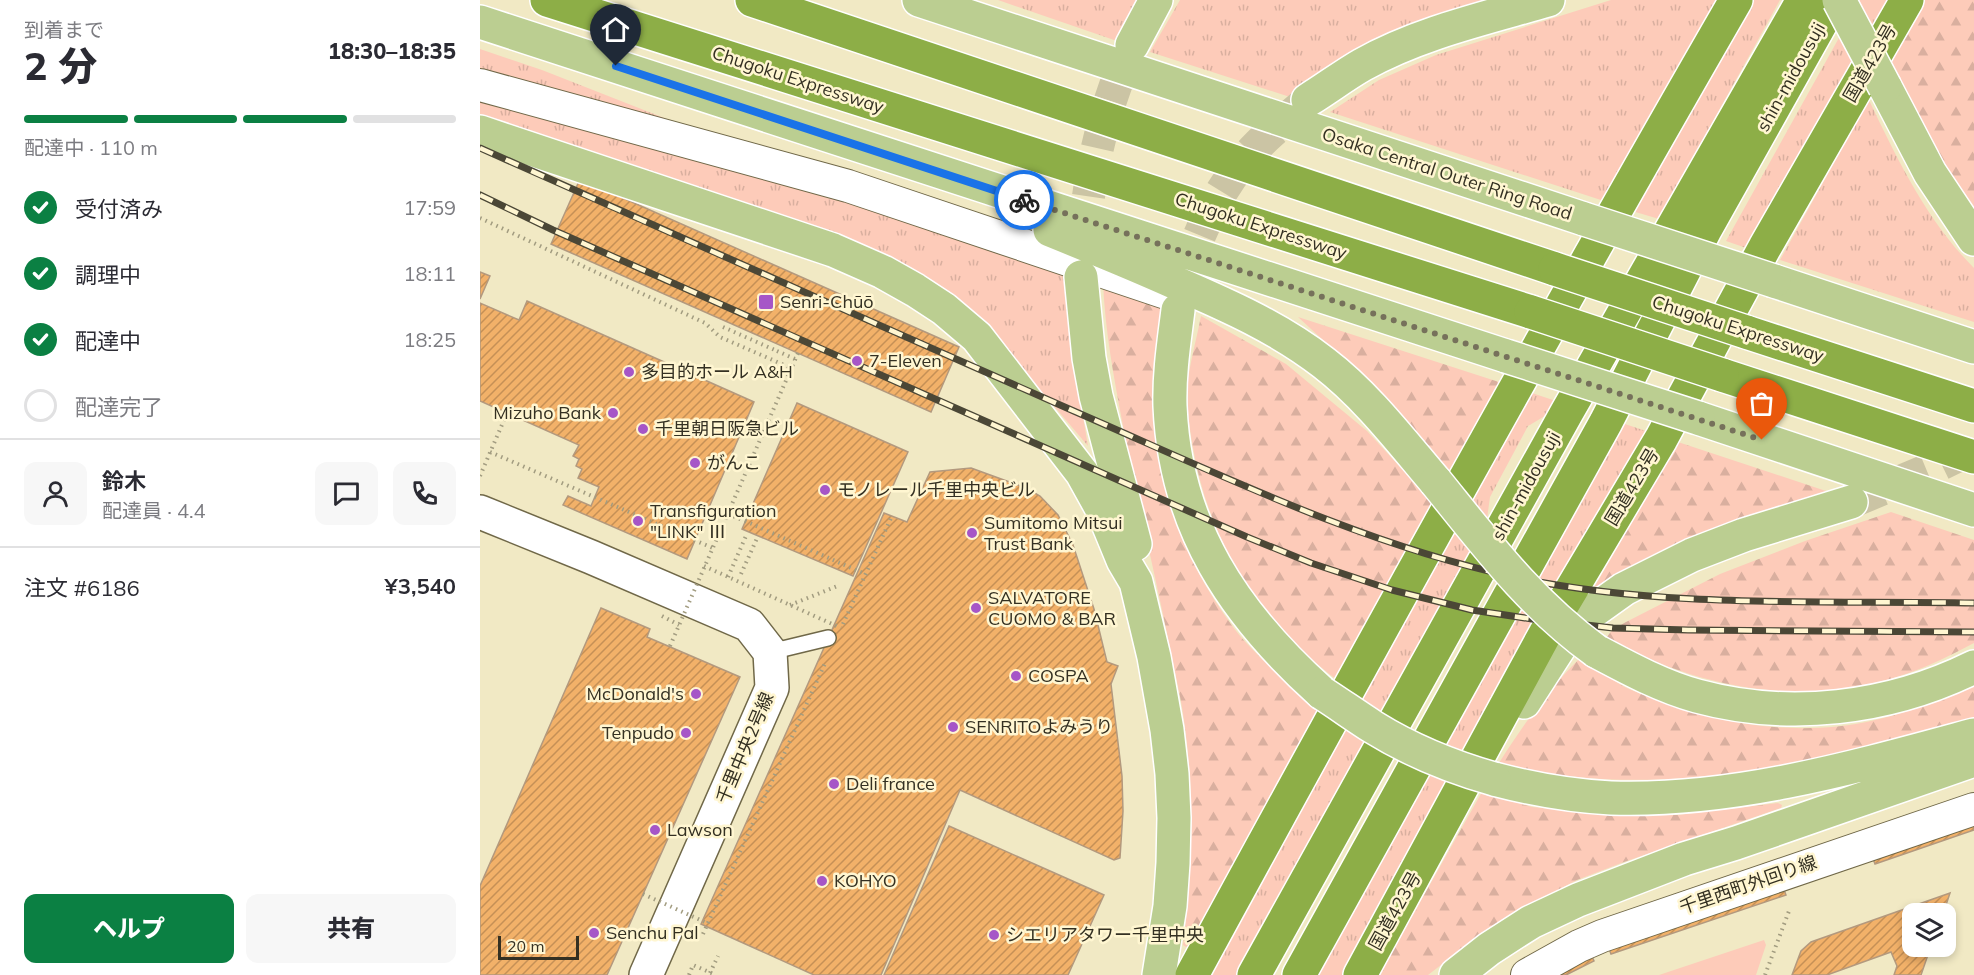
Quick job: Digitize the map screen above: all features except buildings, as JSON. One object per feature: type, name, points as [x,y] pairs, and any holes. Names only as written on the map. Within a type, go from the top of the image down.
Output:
[{"type":"highway","name":"Chugoku Expressway","points":[[547,0],[1531,312],[1974,458]]},
{"type":"highway","name":"Chugoku Expressway","points":[[752,0],[1974,406]]},
{"type":"highway","points":[[1192,975],[1428,544],[1736,0]]},
{"type":"highway","name":"shin-midousuji","points":[[1254,975],[1573,402],[1803,0]]},
{"type":"highway","name":"shin-midousuji","points":[[1299,975],[1606,422],[1705,230],[1834,0]]},
{"type":"highway","name":"国道423号","points":[[1360,975],[1545,634],[1661,439],[1765,247],[1907,0]]},
{"type":"main road","name":"Osaka Central Outer Ring Road","points":[[919,0],[1974,347]]},
{"type":"main road","points":[[1132,45],[1156,0]]},
{"type":"main road","points":[[1308,100],[1363,65],[1401,47],[1452,28],[1548,0]]},
{"type":"main road","points":[[1839,0],[1930,173],[1974,239]]},
{"type":"main road","points":[[480,22],[1974,510]]},
{"type":"main road","points":[[480,132],[833,250],[900,281],[944,309],[977,337],[1071,457],[1102,509],[1123,560],[1136,582],[1154,657],[1172,774],[1173,863],[1159,975]]},
{"type":"main road","points":[[819,133],[866,163],[1000,210],[1108,253],[1206,296],[1262,323],[1326,364],[1392,429],[1519,585],[1557,621],[1596,651],[1655,681],[1695,695],[1735,704],[1795,709],[1880,701],[1936,684],[1974,667]]},
{"type":"main road","points":[[1081,277],[1086,333],[1096,396],[1138,556],[1136,582]]},
{"type":"main road","points":[[1178,310],[1170,376],[1174,447],[1188,509],[1208,555],[1242,609],[1290,664],[1322,693],[1400,742],[1450,764],[1494,779],[1538,790],[1611,798],[1695,795],[1774,784],[1974,735]]},
{"type":"main road","points":[[1454,803],[1494,753],[1564,640],[1603,602],[1631,585],[1692,555],[1744,535],[1851,502]]},
{"type":"main road","points":[[1456,975],[1489,949],[1531,922],[1578,900],[1684,859],[1974,760]]},
{"type":"street","points":[[480,85],[848,186],[1131,283],[1262,323]]},
{"type":"street","points":[[480,512],[749,625],[770,652]]},
{"type":"street","name":"千里中央2号線","points":[[646,975],[772,688],[770,652]]},
{"type":"street","name":"千里西町外回り線","points":[[1527,975],[1602,936],[1974,809]]},
{"type":"lane","points":[[770,652],[832,639]]},
{"type":"path","points":[[480,218],[705,323],[720,337],[791,368]]},
{"type":"path","points":[[723,327],[795,359]]},
{"type":"path","points":[[670,646],[798,353]]},
{"type":"path","points":[[480,476],[507,413]]},
{"type":"path","points":[[490,452],[713,548]]},
{"type":"path","points":[[728,514],[865,574]]},
{"type":"path","points":[[832,639],[841,628],[891,518]]},
{"type":"path","points":[[728,577],[746,536]]},
{"type":"path","points":[[741,574],[758,536]]},
{"type":"path","points":[[738,554],[748,558]]},
{"type":"path","points":[[704,566],[841,628]]},
{"type":"path","points":[[790,605],[840,585]]},
{"type":"path","points":[[662,616],[679,625]]},
{"type":"path","points":[[703,934],[826,661]]},
{"type":"path","points":[[643,894],[707,923]]},
{"type":"path","points":[[1765,975],[1789,911]]},
{"type":"path","points":[[710,973],[718,956]]},
{"type":"path","points":[[690,975],[693,965],[716,975]]},
{"type":"green space","points":[[998,0],[1139,0],[1117,41]]},
{"type":"green space","points":[[1180,0],[1490,0],[1304,86],[1290,97],[1150,52]]},
{"type":"green space","points":[[1611,0],[1716,0],[1604,201],[1330,112],[1379,80],[1436,55]]},
{"type":"green space","points":[[1749,0],[1780,0],[1659,219],[1632,211]]},
{"type":"green space","points":[[1860,0],[1890,0],[1752,250],[1726,241]]},
{"type":"green space","points":[[1924,0],[1974,0],[1974,212],[1944,166],[1890,62]]},
{"type":"green space","points":[[480,49],[542,70],[677,123],[480,74]]},
{"type":"green space","points":[[480,97],[820,191],[1067,273],[1070,338],[1088,446],[1002,345],[920,281],[480,120]]},
{"type":"green space","points":[[1869,100],[1914,188],[1957,250],[1974,268],[1974,322],[1780,260]]},
{"type":"green space","points":[[1103,282],[1162,303],[1153,380],[1156,446],[1172,510],[1183,541],[1198,571],[1214,599],[1245,642],[1286,683],[1320,708],[1190,945],[1186,947],[1183,945],[1189,891],[1191,809],[1185,728],[1113,372]]},
{"type":"green space","points":[[1201,316],[1286,364],[1367,431],[1434,504],[1337,680],[1310,658],[1262,606],[1242,578],[1212,516],[1193,448],[1188,405],[1188,379]]},
{"type":"green space","points":[[1298,317],[1502,383],[1451,474],[1389,401]]},
{"type":"green space","points":[[1529,392],[1556,401],[1550,413],[1528,426],[1490,497],[1487,519],[1471,554],[1237,975],[1205,975]]},
{"type":"green space","points":[[1622,423],[1649,432],[1346,975],[1317,975]]},
{"type":"green space","points":[[1678,442],[1832,493],[1601,587],[1595,586]]},
{"type":"green space","points":[[1891,512],[1974,540],[1974,643],[1930,665],[1865,685],[1827,690],[1789,691],[1751,688],[1713,681],[1676,670],[1607,637],[1612,630],[1626,622],[1720,574],[1805,541]]},
{"type":"green space","points":[[1580,658],[1625,687],[1673,706],[1729,721],[1786,728],[1843,726],[1871,721],[1924,705],[1974,684],[1974,727],[1797,764],[1677,779],[1618,780],[1558,775],[1499,763],[1536,708]]},
{"type":"green space","points":[[1482,792],[1532,807],[1614,815],[1677,815],[1778,803],[1782,805],[1781,808],[1577,880],[1484,932],[1428,975],[1379,975]]},
{"type":"green space","points":[[1764,940],[1766,945],[1756,975],[1659,975]]},
{"type":"tunnel","points":[[1083,245],[1098,143],[1113,94],[1132,45]]},
{"type":"tunnel","points":[[1185,282],[1195,246],[1211,210],[1231,177],[1261,142],[1304,104]]},
{"type":"tunnel","points":[[1851,502],[1933,468],[1974,448]]},
{"type":"railway","points":[[480,148],[1237,483],[1346,527],[1401,546],[1514,577],[1628,594],[1743,601],[1974,603]]},
{"type":"railway","points":[[480,195],[553,230],[1247,537],[1311,563],[1392,590],[1472,610],[1613,628],[1974,632]]},
{"type":"way so far","points":[[1024,200],[1762,440]]},
{"type":"place","name":"Senri-Chūō","points":[[766,302]]},
{"type":"place","name":"7-Eleven","points":[[857,361]]},
{"type":"place","name":"多目的ホール A&H","points":[[629,372]]},
{"type":"place","name":"Mizuho Bank","points":[[613,413]]},
{"type":"place","name":"千里朝日阪急ビル","points":[[643,429]]},
{"type":"place","name":"がんこ","points":[[695,463]]},
{"type":"place","name":"モノレール千里中央ビル","points":[[825,490]]},
{"type":"place","name":"Transfiguration \"LINK\" Ⅲ","points":[[638,521]]},
{"type":"place","name":"Sumitomo Mitsui Trust Bank","points":[[972,533]]},
{"type":"place","name":"SALVATORE CUOMO & BAR","points":[[976,608]]},
{"type":"place","name":"COSPA","points":[[1016,676]]},
{"type":"place","name":"McDonald's","points":[[696,694]]},
{"type":"place","name":"SENRITOよみうり","points":[[953,727]]},
{"type":"place","name":"Tenpudo","points":[[686,733]]},
{"type":"place","name":"Deli france","points":[[834,784]]},
{"type":"place","name":"Lawson","points":[[655,830]]},
{"type":"place","name":"KOHYO","points":[[822,881]]},
{"type":"place","name":"Senchu Pal","points":[[594,933]]},
{"type":"place","name":"シエリアタワー千里中央","points":[[994,935]]},
{"type":"route","points":[[616,66],[1024,200]]}]
